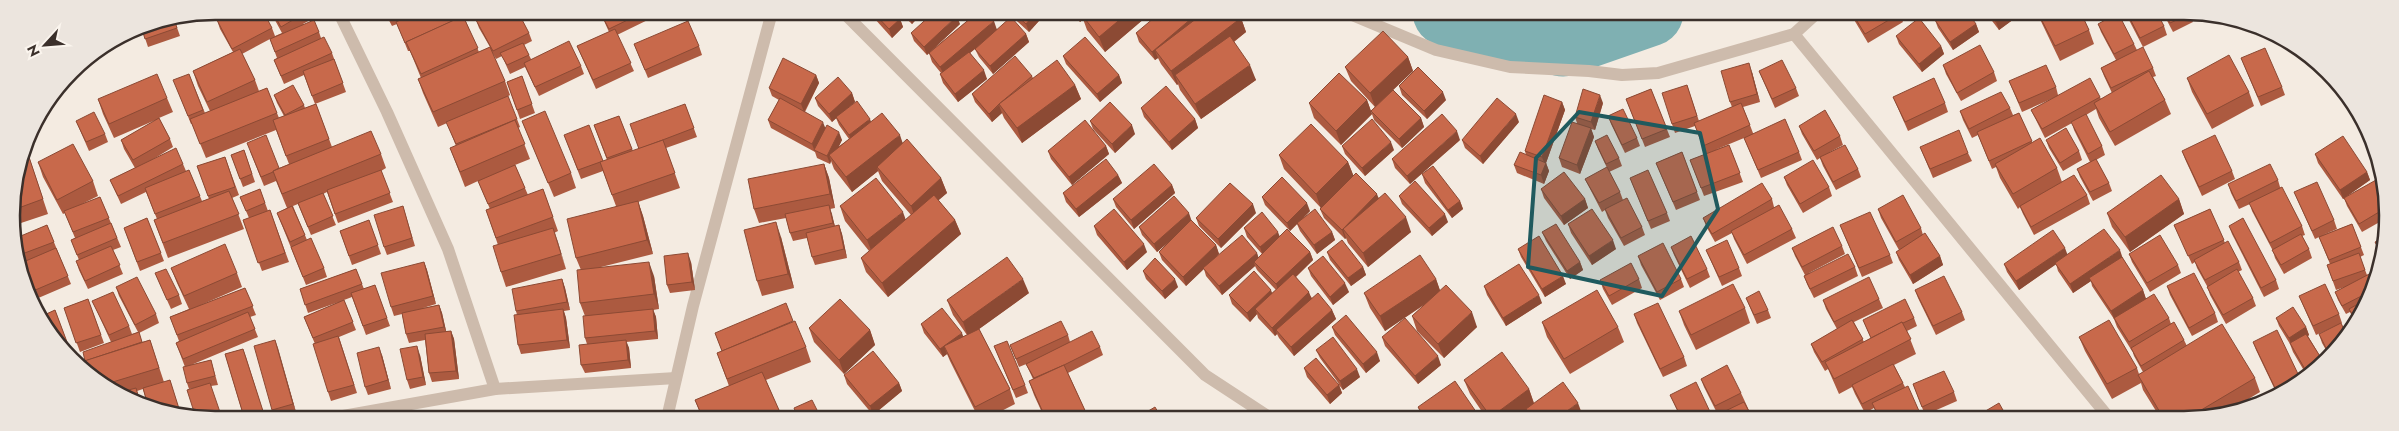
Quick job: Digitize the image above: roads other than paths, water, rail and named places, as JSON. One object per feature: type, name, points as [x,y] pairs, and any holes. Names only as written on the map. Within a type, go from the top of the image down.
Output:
[{"type":"street","points":[[342,20],[388,112],[448,249],[495,390]]},
{"type":"street","points":[[668,411],[769,20]]},
{"type":"street","points":[[851,20],[1205,374],[1260,411]]},
{"type":"street","points":[[1364,20],[1436,50],[1510,67],[1589,71],[1622,76],[1658,73],[1794,34],[1809,20]]},
{"type":"street","points":[[1794,34],[2103,411]]},
{"type":"street","points":[[373,411],[495,390],[676,378]]},
{"type":"waterway","points":[[1478,20],[1563,42],[1626,20]]}]
